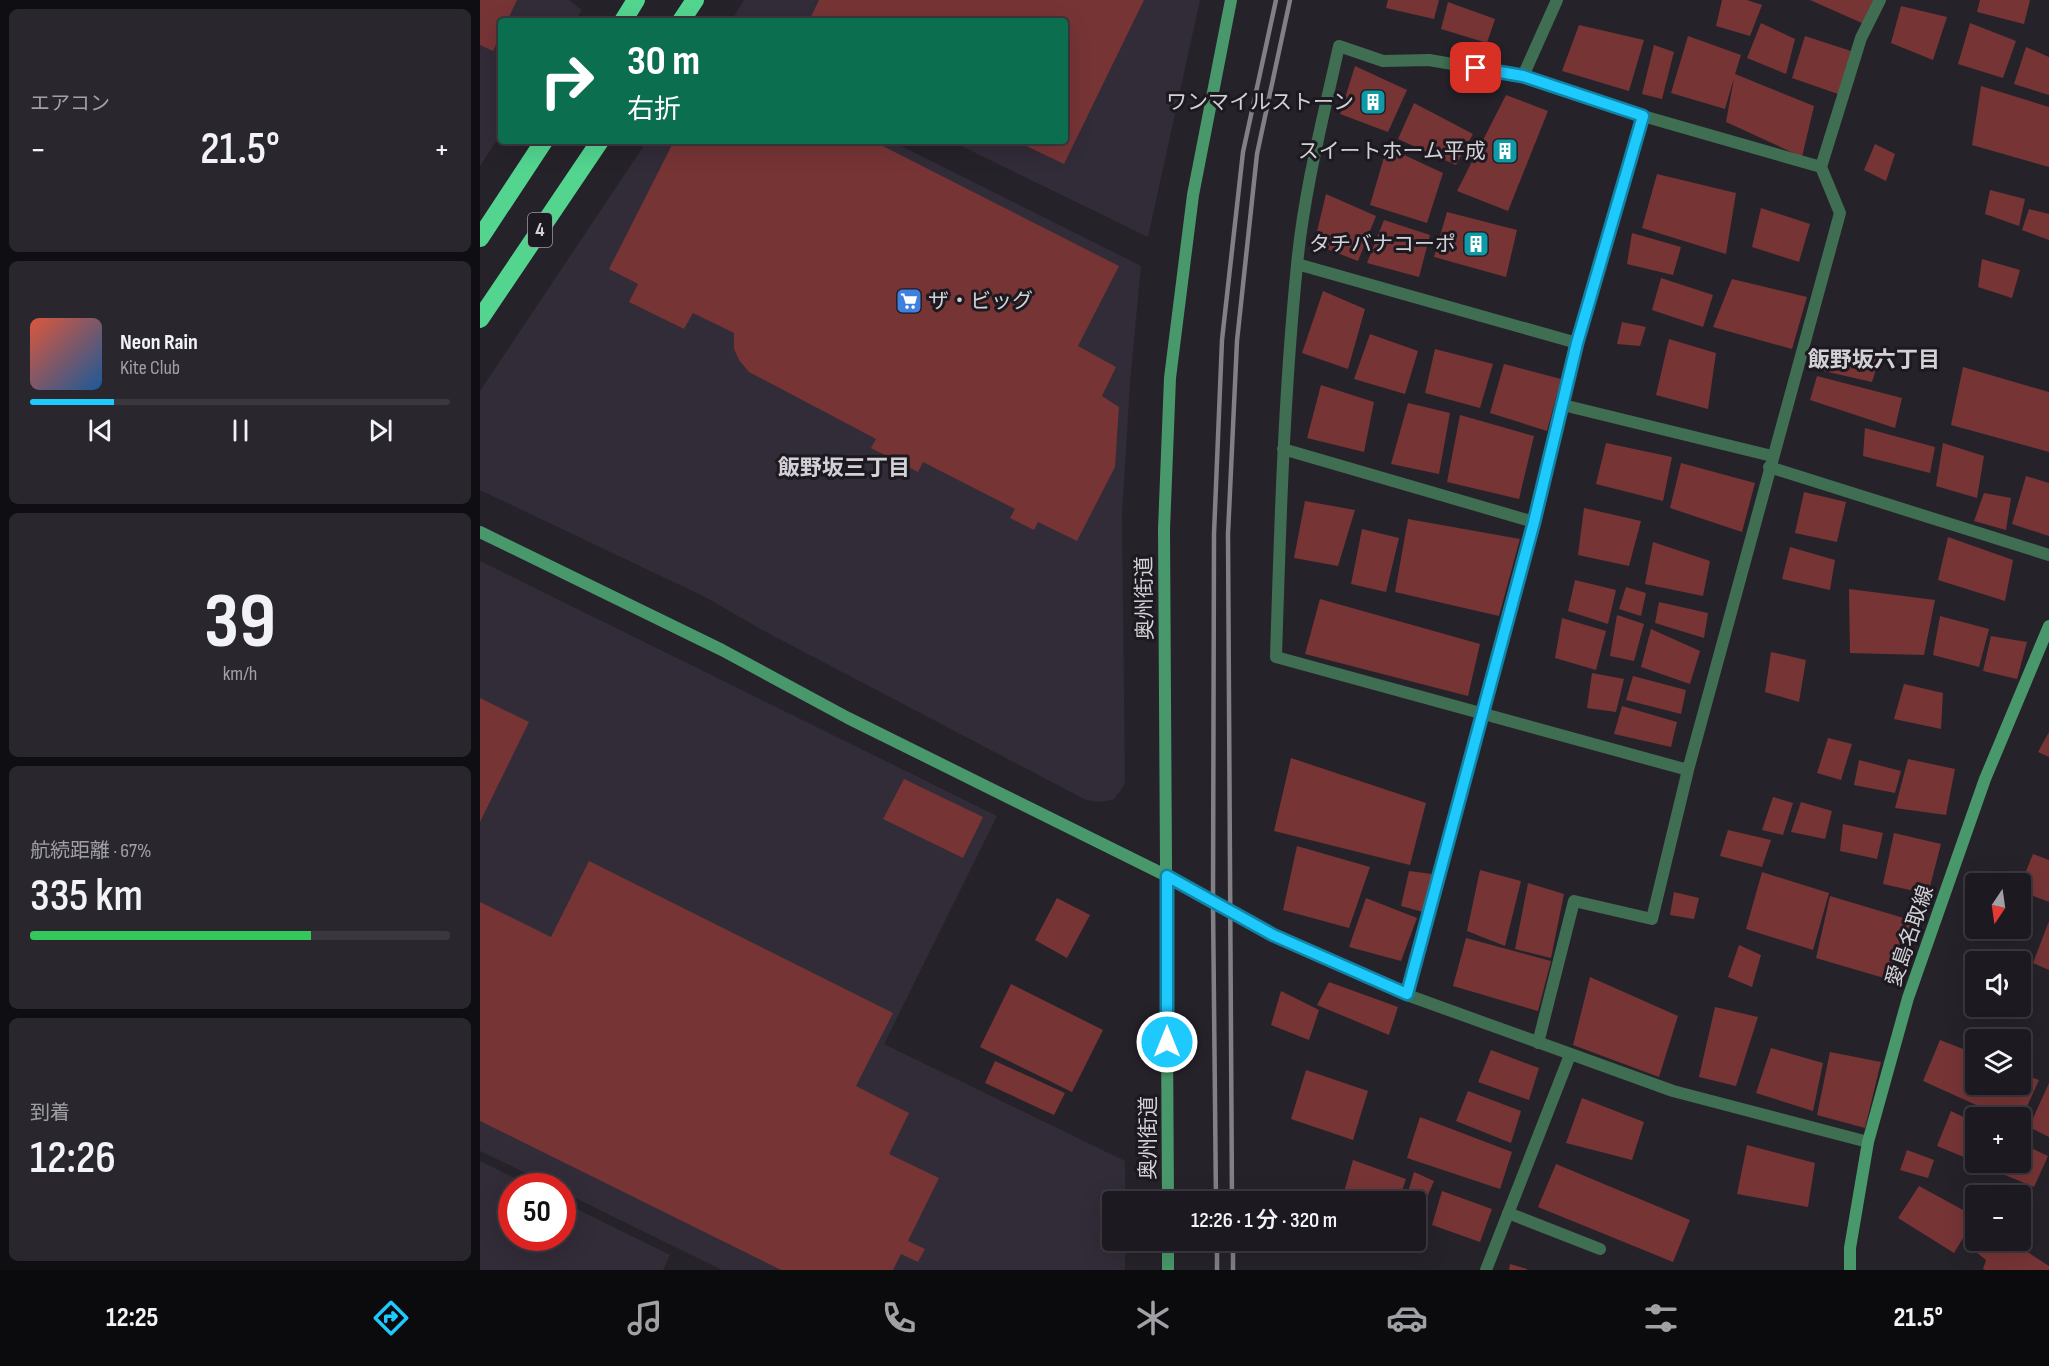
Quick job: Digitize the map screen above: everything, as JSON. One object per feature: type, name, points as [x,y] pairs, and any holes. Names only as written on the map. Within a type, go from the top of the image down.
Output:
[{"type":"highway","points":[[625,18],[636,0]]},
{"type":"highway","points":[[683,18],[695,0]]},
{"type":"highway","name":"4","points":[[480,238],[542,144]]},
{"type":"highway","name":"4","points":[[480,319],[598,144]]},
{"type":"main road","name":"奥州街道","points":[[1168,1191],[1164,529],[1170,378],[1193,195],[1231,0]]},
{"type":"main road","points":[[480,532],[722,650],[848,718],[1167,876]]},
{"type":"main road","name":"愛島名取線","points":[[1850,1270],[1850,1248],[1868,1142],[1908,998],[1981,790],[2049,626]]},
{"type":"main road","points":[[1168,1251],[1168,1270]]},
{"type":"street","points":[[1523,76],[1557,0]]},
{"type":"street","points":[[1538,1043],[1574,901],[1652,919],[1688,770],[1840,213],[1821,167],[1862,39],[1880,0]]},
{"type":"street","points":[[1688,770],[1276,657],[1283,449],[1297,264],[1308,185],[1339,46],[1383,61],[1429,60],[1523,76],[1643,116],[1821,167]]},
{"type":"street","points":[[1407,994],[1534,522],[1577,343],[1643,116]]},
{"type":"street","points":[[1297,264],[1577,343]]},
{"type":"street","points":[[1563,405],[1771,462],[2049,555]]},
{"type":"street","points":[[1283,449],[1534,522]]},
{"type":"street","points":[[1167,876],[1273,935],[1407,994],[1673,1091],[1868,1142]]},
{"type":"street","points":[[1486,1270],[1570,1054]]},
{"type":"street","points":[[1508,1213],[1600,1249]]},
{"type":"shaded area","points":[[480,0],[569,0],[582,10],[577,18],[498,18],[498,139],[480,166]]},
{"type":"shaded area","points":[[744,0],[1200,0],[1148,237],[957,144],[1068,144],[1068,18],[733,18]]},
{"type":"shaded area","points":[[645,144],[897,144],[1141,266],[1130,383],[1122,515],[1125,784],[1114,799],[1102,802],[1086,800],[764,631],[705,597],[480,490],[480,391]]},
{"type":"shaded area","points":[[480,561],[997,816],[884,1044],[1125,1161],[1125,1191],[1102,1191],[1102,1251],[1125,1251],[1125,1270],[722,1270],[576,1198],[576,1173],[525,1173],[480,1151]]},
{"type":"shaded area","points":[[480,1161],[504,1173],[498,1173],[498,1251],[576,1251],[576,1208],[670,1255],[663,1270],[480,1270]]},
{"type":"building","points":[[480,0],[517,0],[508,18],[498,18],[498,40],[493,51],[480,45]]},
{"type":"building","points":[[819,0],[1144,0],[1064,164],[1022,144],[1068,144],[1068,18],[810,18]]},
{"type":"building","points":[[1388,0],[1439,0],[1434,19],[1386,8]]},
{"type":"building","points":[[1722,0],[1747,0],[1762,5],[1750,36],[1716,26]]},
{"type":"building","points":[[1810,0],[1875,0],[1864,24]]},
{"type":"building","points":[[1980,0],[2030,0],[2024,24],[1977,12]]},
{"type":"building","points":[[1448,2],[1495,19],[1487,43],[1441,29]]},
{"type":"building","points":[[1901,6],[1947,17],[1933,60],[1891,43]]},
{"type":"building","points":[[1761,23],[1795,39],[1786,74],[1747,58]]},
{"type":"building","points":[[1970,23],[2016,41],[2003,78],[1958,64]]},
{"type":"building","points":[[1579,25],[1644,40],[1629,91],[1562,71]]},
{"type":"building","points":[[1688,36],[1741,55],[1735,74],[1814,106],[1802,157],[1726,122],[1734,78],[1725,109],[1671,93]]},
{"type":"building","points":[[1805,36],[1851,51],[1838,94],[1792,78]]},
{"type":"building","points":[[1654,45],[1674,52],[1662,99],[1642,94]]},
{"type":"building","points":[[2026,47],[2049,57],[2049,95],[2014,84]]},
{"type":"building","name":"ワンマイルストーン","points":[[1355,66],[1407,90],[1388,132],[1340,114]]},
{"type":"building","points":[[1981,86],[2049,107],[2049,167],[1972,145]]},
{"type":"building","name":"スイートホーム平成","points":[[1506,95],[1548,111],[1508,211],[1457,191]]},
{"type":"building","points":[[1414,103],[1473,134],[1456,165],[1398,139]]},
{"type":"building","points":[[672,144],[879,144],[1119,266],[1078,346],[1116,367],[1102,396],[1119,407],[1115,467],[1077,541],[1038,522],[1034,530],[1010,518],[1015,509],[923,462],[918,472],[871,448],[876,439],[749,372],[739,360],[734,349],[734,333],[693,313],[684,329],[629,302],[638,284],[609,269]]},
{"type":"building","points":[[1875,144],[1895,154],[1886,181],[1864,170]]},
{"type":"building","points":[[1387,147],[1443,173],[1427,223],[1370,205]]},
{"type":"building","points":[[1657,174],[1736,193],[1726,254],[1642,228]]},
{"type":"building","points":[[1990,190],[2025,199],[2019,226],[1985,214]]},
{"type":"building","points":[[1326,194],[1376,216],[1358,261],[1314,244]]},
{"type":"building","points":[[1761,208],[1810,224],[1799,262],[1752,247]]},
{"type":"building","points":[[2029,209],[2049,214],[2049,240],[2022,230]]},
{"type":"building","name":"タチバナコーポ","points":[[1447,212],[1517,230],[1506,277],[1434,257]]},
{"type":"building","points":[[1384,220],[1430,235],[1419,277],[1367,263]]},
{"type":"building","points":[[1632,233],[1681,247],[1673,275],[1627,264]]},
{"type":"building","points":[[1982,259],[2020,270],[2012,298],[1978,287]]},
{"type":"building","points":[[1661,278],[1713,295],[1703,327],[1652,310]]},
{"type":"building","points":[[1732,279],[1807,297],[1792,349],[1713,327]]},
{"type":"building","points":[[1323,291],[1365,309],[1348,369],[1302,353]]},
{"type":"building","points":[[1622,322],[1646,327],[1640,346],[1617,344]]},
{"type":"building","points":[[1370,334],[1418,351],[1405,394],[1354,379]]},
{"type":"building","points":[[1669,339],[1716,353],[1708,409],[1656,395]]},
{"type":"building","points":[[1828,347],[1879,359],[1872,382],[1819,370]]},
{"type":"building","points":[[1435,349],[1493,364],[1480,408],[1425,393]]},
{"type":"building","points":[[1504,364],[1561,379],[1547,431],[1490,413]]},
{"type":"building","points":[[1963,367],[2049,392],[2049,452],[1951,425]]},
{"type":"building","points":[[1817,376],[1902,398],[1895,428],[1810,400]]},
{"type":"building","points":[[1321,385],[1374,402],[1364,452],[1307,438]]},
{"type":"building","points":[[1408,403],[1450,413],[1439,474],[1391,464]]},
{"type":"building","points":[[1460,415],[1534,436],[1519,499],[1447,482]]},
{"type":"building","points":[[1865,428],[1935,447],[1930,473],[1863,456]]},
{"type":"building","points":[[1606,443],[1672,457],[1663,501],[1596,484]]},
{"type":"building","points":[[1943,443],[1984,456],[1977,498],[1936,486]]},
{"type":"building","points":[[1681,463],[1755,483],[1742,532],[1670,508]]},
{"type":"building","points":[[2026,476],[2049,483],[2049,536],[2012,524]]},
{"type":"building","points":[[1804,492],[1846,502],[1837,542],[1795,533]]},
{"type":"building","points":[[1984,493],[2011,498],[2006,530],[1974,521]]},
{"type":"building","points":[[1305,501],[1355,510],[1338,566],[1294,558]]},
{"type":"building","points":[[1584,508],[1641,521],[1629,566],[1578,555]]},
{"type":"building","points":[[1408,519],[1520,539],[1499,616],[1395,592]]},
{"type":"building","points":[[1362,529],[1399,538],[1386,592],[1351,584]]},
{"type":"building","points":[[1948,537],[2013,560],[2005,601],[1938,580]]},
{"type":"building","points":[[1653,542],[1710,561],[1703,596],[1645,584]]},
{"type":"building","points":[[1790,547],[1835,560],[1830,590],[1782,579]]},
{"type":"building","points":[[1575,580],[1616,590],[1608,624],[1568,611]]},
{"type":"building","points":[[1626,587],[1646,593],[1641,616],[1619,609]]},
{"type":"building","points":[[1849,589],[1935,600],[1924,655],[1850,653]]},
{"type":"building","points":[[1320,599],[1480,644],[1468,696],[1305,654]]},
{"type":"building","points":[[1659,602],[1708,613],[1704,638],[1655,623]]},
{"type":"building","points":[[1617,615],[1644,624],[1634,661],[1610,656]]},
{"type":"building","points":[[1940,616],[1989,629],[1979,667],[1933,655]]},
{"type":"building","points":[[1562,618],[1606,631],[1596,670],[1555,658]]},
{"type":"building","points":[[1651,629],[1700,651],[1690,684],[1641,667]]},
{"type":"building","points":[[1991,636],[2027,642],[2017,679],[1983,671]]},
{"type":"building","points":[[1771,652],[1806,660],[1799,702],[1765,692]]},
{"type":"building","points":[[1592,673],[1624,679],[1616,712],[1587,708]]},
{"type":"building","points":[[1633,676],[1686,690],[1681,714],[1626,700]]},
{"type":"building","points":[[1904,684],[1943,693],[1941,729],[1894,719]]},
{"type":"building","points":[[480,698],[529,722],[480,822]]},
{"type":"building","points":[[1622,706],[1677,722],[1671,747],[1614,734]]},
{"type":"building","points":[[2049,732],[2049,757],[2038,752]]},
{"type":"building","points":[[1828,738],[1852,744],[1841,780],[1817,773]]},
{"type":"building","points":[[1291,758],[1426,803],[1410,865],[1274,831]]},
{"type":"building","points":[[1908,759],[1955,769],[1946,815],[1895,808]]},
{"type":"building","points":[[1859,760],[1901,771],[1895,793],[1854,785]]},
{"type":"building","points":[[904,779],[983,817],[963,858],[883,819]]},
{"type":"building","points":[[1773,797],[1793,803],[1783,835],[1762,830]]},
{"type":"building","points":[[1801,802],[1832,811],[1825,839],[1791,832]]},
{"type":"building","points":[[1843,824],[1883,833],[1877,859],[1840,851]]},
{"type":"building","points":[[1728,830],[1771,840],[1762,867],[1720,856]]},
{"type":"building","points":[[1894,833],[1941,844],[1928,894],[1883,884]]},
{"type":"building","points":[[1297,846],[1370,867],[1349,928],[1283,910]]},
{"type":"building","points":[[2033,854],[2049,860],[2049,902],[2031,895],[2031,873],[2025,873]]},
{"type":"building","points":[[589,861],[893,1013],[856,1086],[909,1113],[889,1154],[939,1178],[908,1241],[925,1249],[918,1262],[901,1254],[893,1270],[781,1270],[480,1121],[480,902],[551,937]]},
{"type":"building","points":[[1480,870],[1521,881],[1505,946],[1467,931]]},
{"type":"building","points":[[1409,871],[1432,874],[1423,912],[1401,906]]},
{"type":"building","points":[[1762,872],[1829,893],[1813,950],[1746,929]]},
{"type":"building","points":[[1528,883],[1564,894],[1551,958],[1515,949]]},
{"type":"building","points":[[1674,892],[1699,898],[1694,919],[1670,915]]},
{"type":"building","points":[[1830,896],[1917,922],[1901,983],[1816,958]]},
{"type":"building","points":[[1057,898],[1090,915],[1067,958],[1035,940]]},
{"type":"building","points":[[1366,898],[1417,918],[1401,961],[1349,947]]},
{"type":"building","points":[[2049,921],[2049,970],[2033,963]]},
{"type":"building","points":[[1466,938],[1551,961],[1538,1011],[1453,986]]},
{"type":"building","points":[[1739,945],[1761,955],[1752,987],[1728,977]]},
{"type":"building","points":[[1590,977],[1678,1016],[1659,1077],[1573,1045]]},
{"type":"building","points":[[1329,982],[1398,1007],[1389,1035],[1317,1005]]},
{"type":"building","points":[[1011,984],[1103,1030],[1072,1092],[980,1047]]},
{"type":"building","points":[[1281,991],[1319,1010],[1309,1040],[1271,1025]]},
{"type":"building","points":[[1715,1007],[1758,1017],[1736,1086],[1699,1077]]},
{"type":"building","points":[[1940,1040],[1965,1050],[1965,1095],[2031,1095],[2031,1077],[2039,1080],[2027,1107],[1981,1107],[1923,1081]]},
{"type":"building","points":[[1771,1048],[1823,1063],[1813,1111],[1756,1093]]},
{"type":"building","points":[[1491,1050],[1539,1068],[1529,1100],[1478,1082]]},
{"type":"building","points":[[1830,1052],[1881,1062],[1865,1128],[1817,1115]]},
{"type":"building","points":[[995,1061],[1065,1093],[1054,1115],[985,1083]]},
{"type":"building","points":[[1306,1070],[1368,1091],[1353,1140],[1291,1119]]},
{"type":"building","points":[[2049,1083],[2049,1137],[2031,1128],[2031,1123]]},
{"type":"building","points":[[1468,1091],[1521,1111],[1511,1143],[1456,1121]]},
{"type":"building","points":[[1582,1098],[1644,1122],[1632,1160],[1566,1143]]},
{"type":"building","points":[[1951,1111],[1965,1118],[1965,1157],[1937,1146]]},
{"type":"building","points":[[1420,1117],[1512,1152],[1500,1189],[1407,1158]]},
{"type":"building","points":[[1747,1145],[1815,1163],[1808,1207],[1737,1194]]},
{"type":"building","points":[[2031,1148],[2048,1156],[2034,1187],[2000,1173],[2031,1173]]},
{"type":"building","points":[[1907,1150],[1934,1160],[1928,1178],[1900,1170]]},
{"type":"building","points":[[1353,1160],[1406,1179],[1402,1191],[1344,1191]]},
{"type":"building","points":[[1556,1164],[1690,1220],[1673,1262],[1538,1207]]},
{"type":"building","points":[[1414,1172],[1434,1181],[1426,1199],[1426,1191],[1408,1191]]},
{"type":"building","points":[[1919,1186],[1965,1211],[1965,1235],[1954,1253],[1898,1218]]},
{"type":"building","points":[[1442,1191],[1492,1209],[1480,1242],[1432,1225]]},
{"type":"building","points":[[1975,1251],[2026,1251],[2049,1266],[2049,1270],[1985,1270],[1983,1269],[1986,1260]]},
{"type":"building","points":[[1510,1264],[1527,1269],[1527,1270],[1509,1270]]},
{"type":"railway","points":[[1216,1191],[1213,903],[1214,534],[1222,340],[1243,152],[1276,0]]},
{"type":"railway","points":[[1232,1191],[1228,534],[1237,341],[1257,154],[1290,0]]},
{"type":"railway","points":[[1217,1251],[1217,1270]]},
{"type":"railway","points":[[1233,1251],[1233,1270]]},
{"type":"place","name":"ワンマイルストーン","points":[[1373,102]]},
{"type":"place","name":"スイートホーム平成","points":[[1505,151]]},
{"type":"place","name":"タチバナコーポ","points":[[1476,244]]},
{"type":"place","name":"ザ・ビッグ","points":[[909,301]]},
{"type":"district","name":"飯野坂六丁目","points":[[1874,360]]},
{"type":"district","name":"飯野坂三丁目","points":[[844,468]]},
{"type":"route","points":[[1167,1042],[1167,876],[1273,935],[1407,994],[1534,522],[1577,343],[1643,116],[1523,76],[1476,68]]}]
